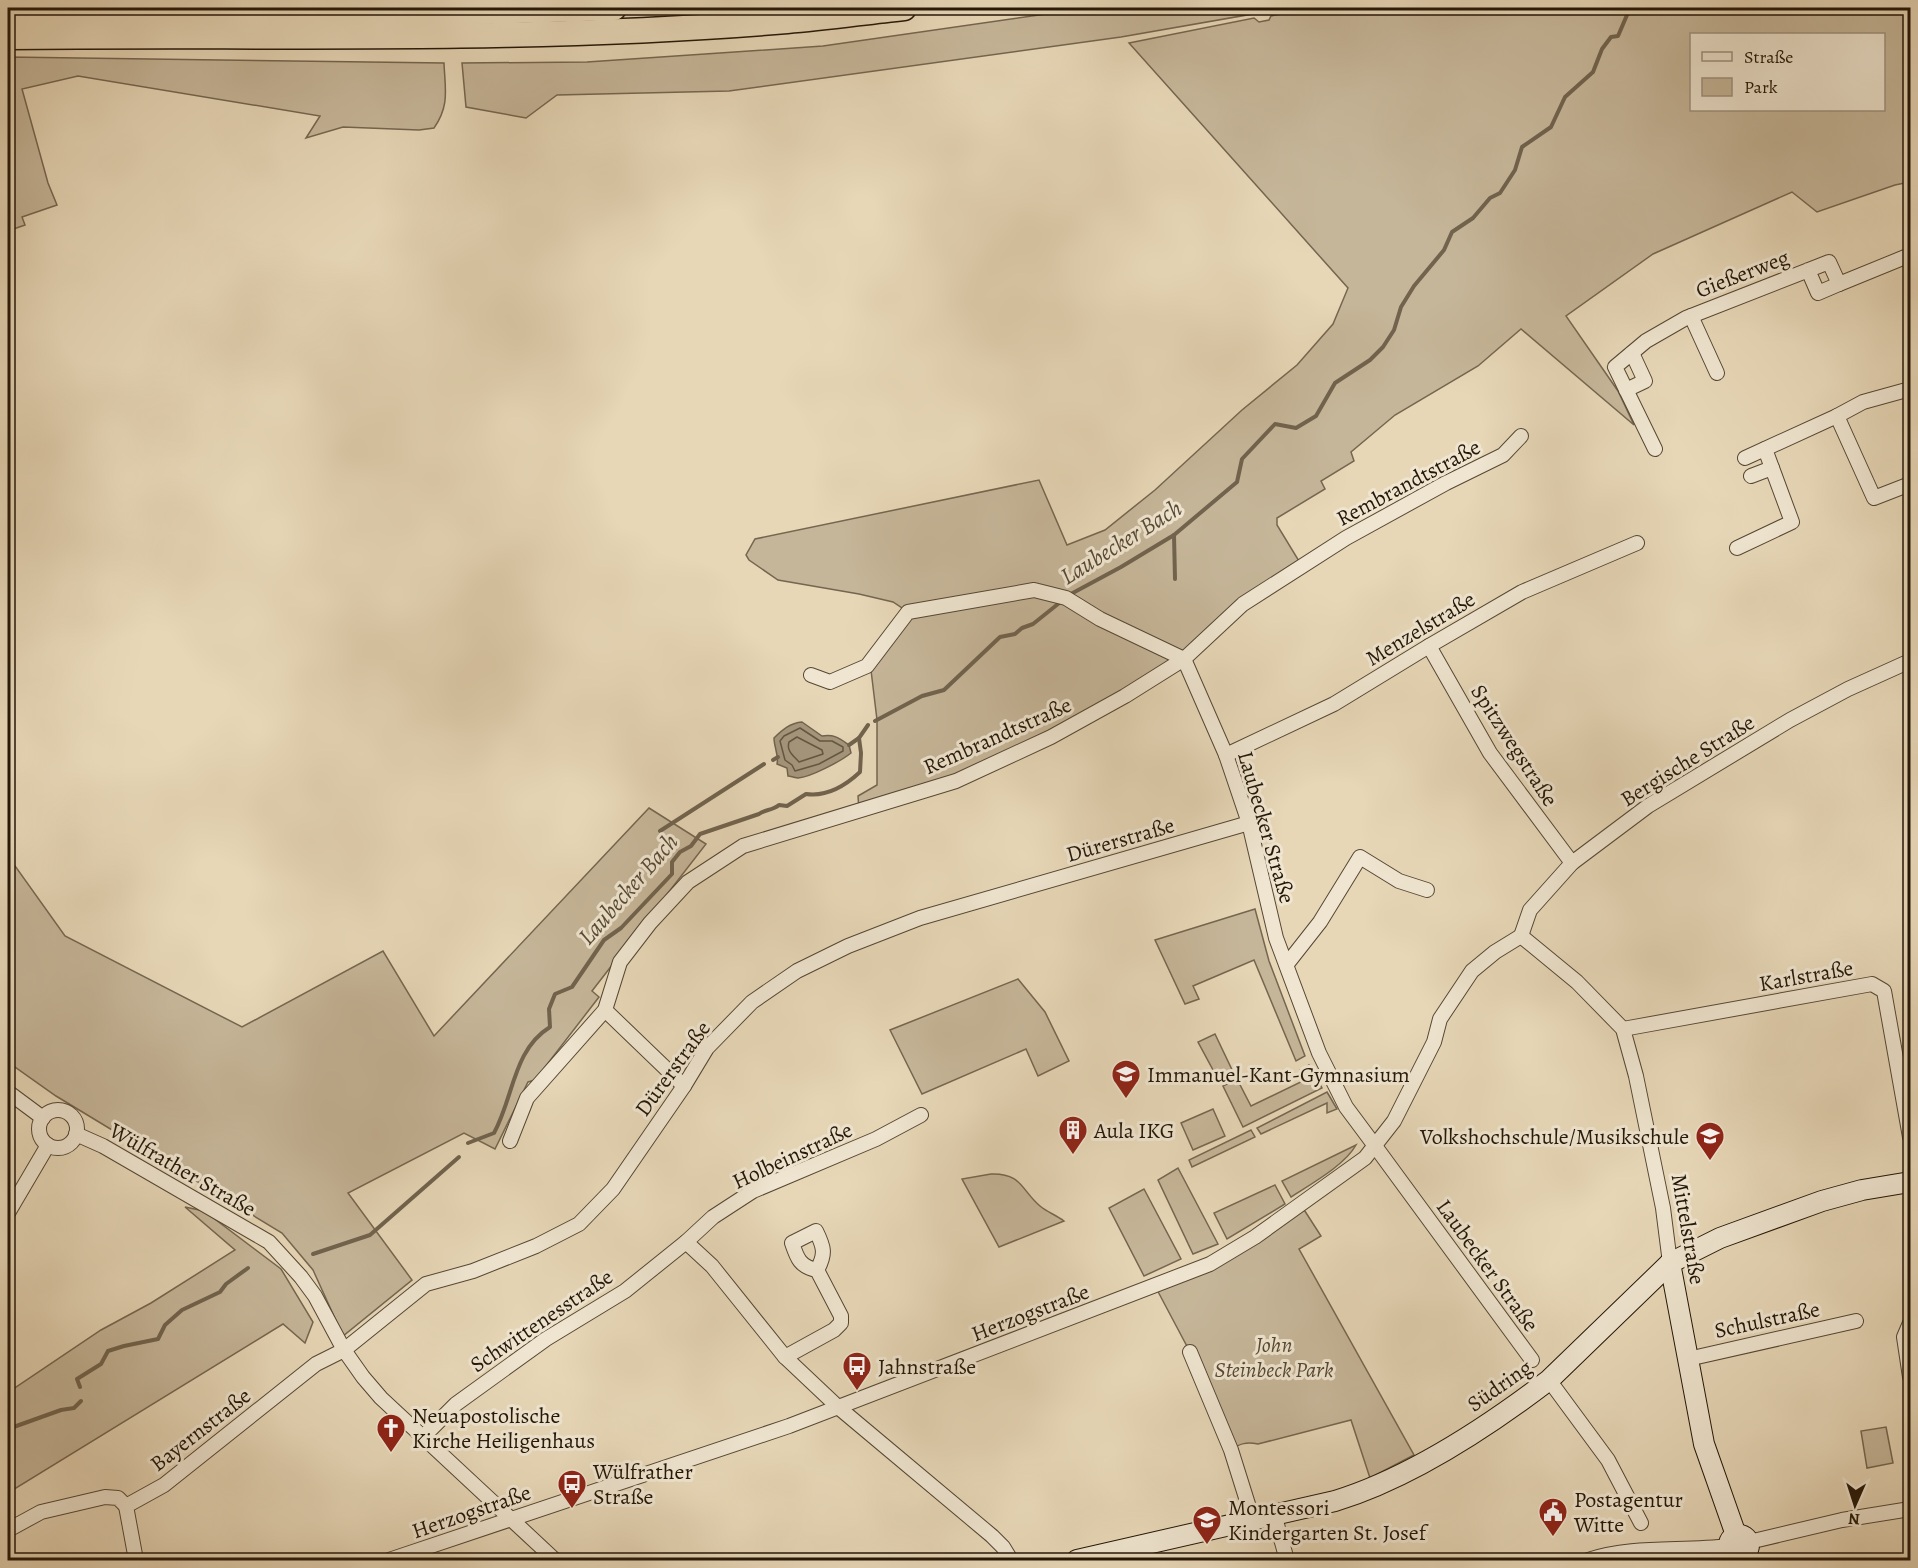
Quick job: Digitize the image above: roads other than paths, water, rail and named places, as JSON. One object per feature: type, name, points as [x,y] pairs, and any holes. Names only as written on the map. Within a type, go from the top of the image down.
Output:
[{"type":"highway","points":[[8,13],[350,16],[614,8]]},
{"type":"highway","points":[[8,37],[447,36],[594,33],[788,21],[904,8]]},
{"type":"street","name":"Gießerweg","points":[[1808,270],[1818,293],[1911,255]]},
{"type":"street","name":"Gießerweg","points":[[1655,449],[1615,367],[1646,341],[1691,316],[1829,262],[1839,284]]},
{"type":"street","name":"Gießerweg","points":[[1691,316],[1717,373]]},
{"type":"street","points":[[1626,390],[1645,381],[1632,353]]},
{"type":"street","points":[[1745,458],[1863,402],[1911,389]]},
{"type":"street","points":[[1837,416],[1874,498],[1911,484]]},
{"type":"street","name":"Rembrandtstraße","points":[[605,1010],[620,962],[650,923],[688,882],[743,846],[956,781],[1051,737],[1125,696],[1184,659],[1243,604],[1346,538],[1446,483],[1503,455],[1521,436]]},
{"type":"street","points":[[1737,548],[1792,522],[1765,449]]},
{"type":"street","points":[[1751,476],[1772,468]]},
{"type":"street","name":"Menzelstraße","points":[[1226,754],[1334,705],[1428,646],[1522,592],[1637,543]]},
{"type":"street","points":[[811,675],[830,682],[867,666],[908,612],[1034,590],[1066,598],[1100,619],[1184,659]]},
{"type":"street","name":"Spitzwegstraße","points":[[1428,646],[1490,753],[1572,863]]},
{"type":"street","name":"Laubecker Straße","points":[[1184,659],[1226,754],[1249,823],[1276,938],[1335,1086],[1346,1107],[1532,1360]]},
{"type":"street","name":"Bergische Straße","points":[[1521,936],[1530,910],[1572,863],[1648,806],[1790,720],[1857,684],[1911,661]]},
{"type":"street","name":"Dürerstraße","points":[[344,1350],[426,1284],[473,1271],[536,1246],[579,1224],[613,1189],[684,1086],[707,1048],[752,1002],[797,971],[848,946],[920,918],[1249,823]]},
{"type":"street","points":[[1287,964],[1320,922],[1360,857],[1400,881],[1427,890]]},
{"type":"street","name":"Mittelstraße","points":[[1521,936],[1577,982],[1623,1029],[1636,1076],[1664,1208],[1670,1263],[1707,1457],[1740,1548]]},
{"type":"street","name":"Herzogstraße","points":[[389,1560],[681,1464],[838,1407],[1210,1264],[1255,1237],[1358,1164],[1394,1120],[1434,1042],[1440,1019],[1472,971],[1495,952],[1521,936]]},
{"type":"street","name":"Karlstraße","points":[[1623,1029],[1872,984],[1884,991],[1911,1137]]},
{"type":"street","points":[[510,1141],[527,1098],[605,1010],[684,1086]]},
{"type":"street","points":[[8,1092],[43,1118]]},
{"type":"street","points":[[58,1110],[66,1112],[73,1118],[76,1134],[72,1142],[65,1147],[56,1148],[42,1140],[39,1125],[49,1112],[58,1110]]},
{"type":"street","name":"Holbeinstraße","points":[[686,1242],[713,1217],[753,1191],[876,1139],[921,1115]]},
{"type":"street","name":"Wülfrather Straße","points":[[76,1134],[103,1146],[269,1242],[315,1296],[344,1350],[375,1391],[555,1560]]},
{"type":"street","points":[[8,1213],[48,1145]]},
{"type":"street","name":"Südring","points":[[1077,1560],[1359,1493],[1402,1473],[1467,1436],[1549,1380],[1670,1263],[1720,1238],[1822,1201],[1862,1190],[1911,1182]]},
{"type":"street","points":[[686,1242],[712,1266],[784,1357],[838,1407],[992,1536],[1003,1546],[1011,1560]]},
{"type":"street","name":"Schwittenesstraße","points":[[423,1437],[456,1404],[546,1339],[625,1291],[686,1242]]},
{"type":"street","points":[[784,1357],[834,1330],[841,1323],[841,1316],[817,1270]]},
{"type":"street","name":"Schulstraße","points":[[1688,1359],[1856,1321]]},
{"type":"street","points":[[1911,1323],[1904,1337],[1911,1377]]},
{"type":"street","name":"Bayernstraße","points":[[126,1506],[164,1485],[316,1364],[344,1350]]},
{"type":"street","points":[[1190,1352],[1231,1449],[1253,1520]]},
{"type":"street","points":[[1549,1380],[1608,1460],[1641,1523]]},
{"type":"street","points":[[8,1530],[42,1512],[105,1497],[118,1498],[126,1506],[136,1560]]},
{"type":"street","points":[[1588,1560],[1631,1550],[1740,1548],[1842,1520],[1911,1509]]},
{"type":"street","points":[[1274,1514],[1287,1560]]},
{"type":"water","points":[[802,722],[822,736],[833,736],[842,740],[849,745],[851,753],[810,775],[798,778],[788,776],[787,768],[777,764],[774,738],[786,727]]},
{"type":"waterway","name":"Laubecker Bach","points":[[1069,595],[1174,535],[1237,482],[1242,459],[1275,424],[1296,428],[1316,416],[1335,383],[1370,360],[1383,347],[1394,330],[1401,307],[1414,286],[1444,250],[1452,232],[1473,218],[1490,198],[1500,193],[1515,170],[1522,147],[1551,127],[1565,97],[1593,72],[1602,49],[1611,37],[1618,36],[1630,8]]},
{"type":"waterway","points":[[1174,535],[1175,579]]},
{"type":"waterway","name":"Laubecker Bach","points":[[875,721],[922,696],[944,690],[1000,637],[1015,634],[1022,628],[1033,624],[1063,600]]},
{"type":"waterway","name":"Laubecker Bach","points":[[468,1143],[494,1133],[521,1061],[528,1048],[550,1027],[549,1009],[555,994],[572,987],[604,940],[621,928],[672,874],[672,862],[680,852],[691,846],[700,834],[779,805],[787,806],[806,794],[828,792],[848,782],[860,772],[859,738],[868,725]]},
{"type":"waterway","points":[[849,745],[859,738]]},
{"type":"waterway","points":[[773,760],[778,757]]},
{"type":"waterway","points":[[660,831],[764,764]]},
{"type":"waterway","name":"Laubecker Bach","points":[[313,1254],[370,1235],[459,1157]]},
{"type":"waterway","name":"Laubecker Bach","points":[[80,1387],[77,1379],[101,1364],[108,1351],[158,1339],[165,1325],[182,1310],[220,1292],[226,1284],[248,1268]]},
{"type":"waterway","name":"Laubecker Bach","points":[[8,1429],[61,1410],[74,1408],[81,1401]]},
{"type":"place","name":"Immanuel-Kant-Gymnasium","points":[[1126,1100]]},
{"type":"place","name":"Aula IKG","points":[[1073,1156]]},
{"type":"place","name":"Volkshochschule/Musikschule","points":[[1710,1162]]},
{"type":"place","name":"Jahnstraße","points":[[857,1392]]},
{"type":"place","name":"Neuapostolische Kirche Heiligenhaus","points":[[391,1454]]},
{"type":"place","name":"Wülfrather Straße","points":[[572,1510]]},
{"type":"place","name":"Postagentur Witte","points":[[1553,1538]]},
{"type":"place","name":"Montessori Kindergarten St. Josef","points":[[1207,1546]]},
{"type":"park label","name":"John Steinbeck Park","points":[[1274,1356]]}]
